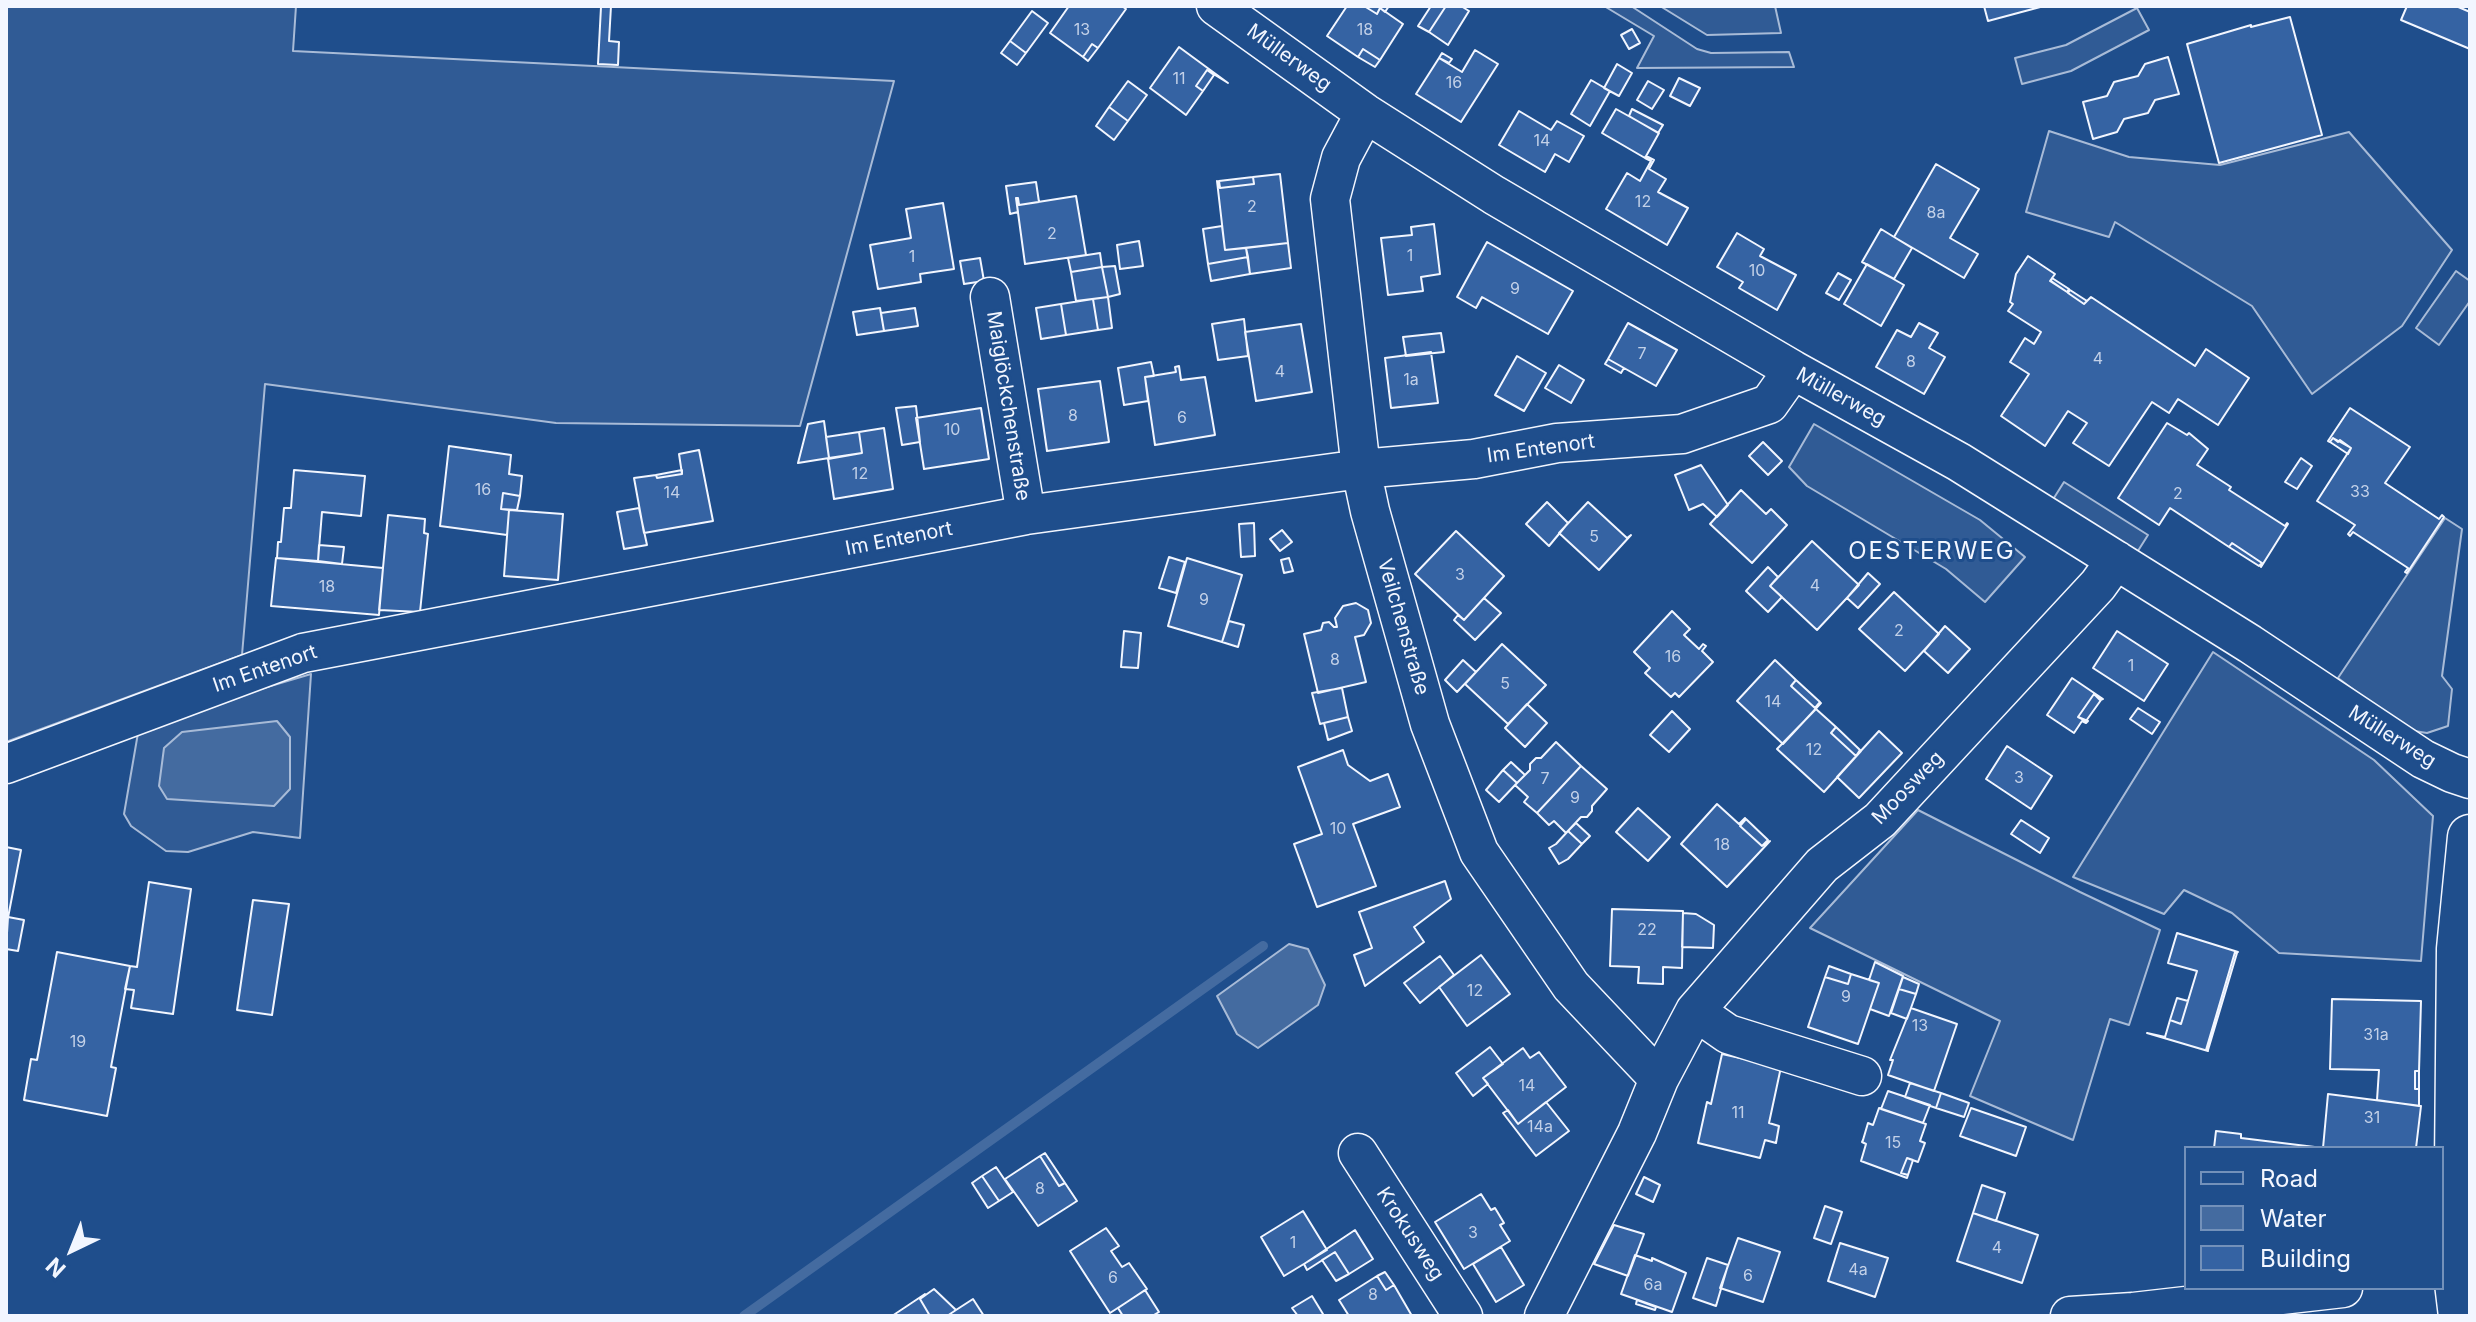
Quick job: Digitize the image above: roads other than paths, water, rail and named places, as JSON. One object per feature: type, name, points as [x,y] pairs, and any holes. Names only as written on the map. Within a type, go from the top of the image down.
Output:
[{"type":"main road","points":[[2453,1289],[2459,949],[2470,837]]},
{"type":"street","name":"Müllerweg","points":[[1216,6],[1365,113],[1494,195],[1793,370],[1959,462],[2250,644],[2423,759],[2470,779]]},
{"type":"street","name":"Veilchenstraße","points":[[1365,113],[1341,158],[1330,199],[1361,469],[1430,724],[1479,852],[1571,986],[1659,1079]]},
{"type":"street","name":"Maiglöckchenstraße","points":[[990,297],[1026,515]]},
{"type":"street","name":"Im Entenort","points":[[6,764],[303,653],[1026,515],[1361,469],[1474,459],[1557,443],[1682,434],[1769,404],[1793,370]]},
{"type":"street","name":"Moosweg","points":[[1544,1316],[1695,1011],[1822,865],[1880,820],[2089,596],[2116,560]]},
{"type":"street","points":[[1695,1011],[1728,1034],[1862,1076]]},
{"type":"street","name":"Krokusweg","points":[[1358,1153],[1463,1316]]},
{"type":"street","points":[[2070,1316],[2326,1290]]},
{"type":"water","points":[[277,721],[290,737],[290,789],[274,806],[167,799],[159,786],[164,748],[182,732]]},
{"type":"water","points":[[1289,944],[1308,949],[1325,985],[1318,1005],[1258,1048],[1237,1034],[1217,996]]},
{"type":"waterway","points":[[744,1316],[1263,946]]},
{"type":"district","name":"OESTERWEG","points":[[1932,552]]}]
